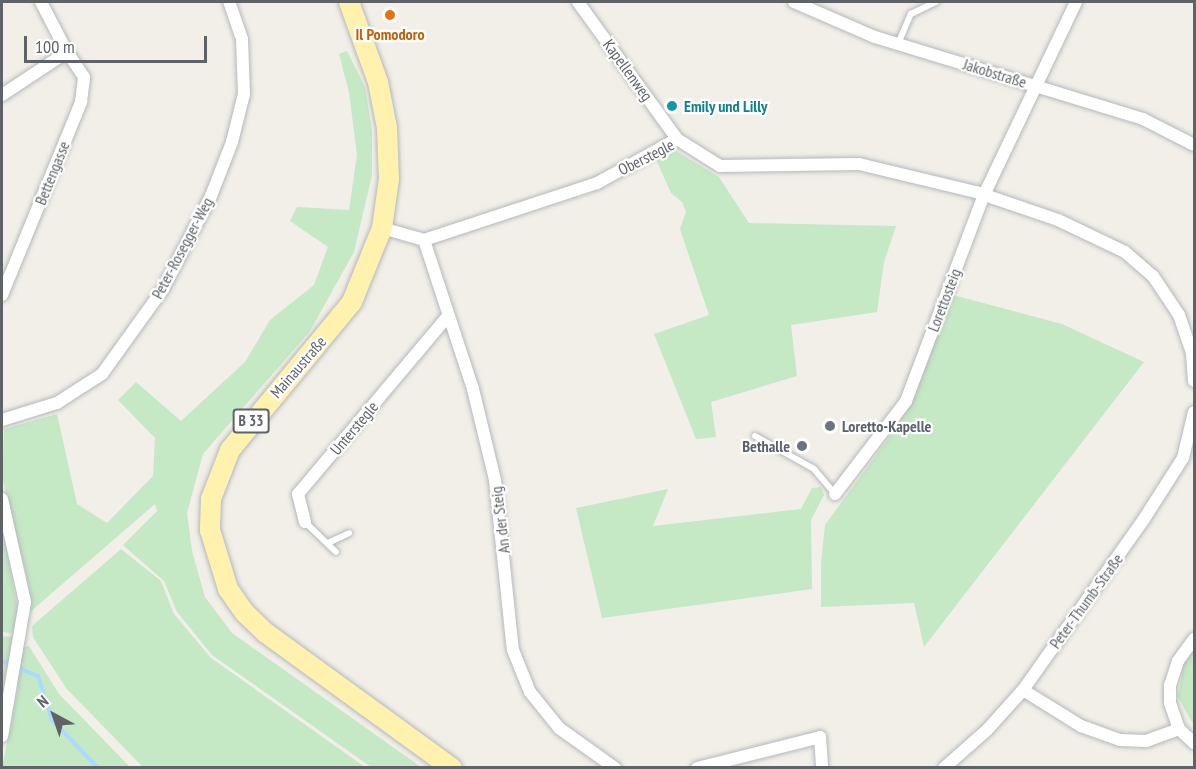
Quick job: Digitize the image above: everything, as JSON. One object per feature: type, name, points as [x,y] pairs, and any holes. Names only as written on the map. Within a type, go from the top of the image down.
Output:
[{"type":"main road","name":"Mainaustraße","points":[[349,2],[378,82],[387,128],[389,179],[382,228],[352,302],[230,450],[211,500],[210,530],[228,589],[259,626],[452,768]]},
{"type":"street","name":"Bettengasse","points":[[2,295],[81,102],[84,77],[67,52],[41,2]]},
{"type":"street","name":"Peter-Rosegger-Weg","points":[[2,420],[57,403],[102,374],[163,288],[211,196],[232,142],[244,94],[242,39],[229,2]]},
{"type":"street","name":"Kapellenweg","points":[[578,2],[677,139]]},
{"type":"street","name":"Jakobstraße","points":[[794,2],[898,44],[1143,119],[1194,145]]},
{"type":"street","name":"Lorettosteig","points":[[835,494],[906,401],[984,195],[1034,84],[1076,2]]},
{"type":"street","points":[[2,95],[67,52]]},
{"type":"street","name":"Oberstegle","points":[[424,240],[597,183],[677,139],[720,166],[859,164],[984,195]]},
{"type":"street","points":[[984,195],[1058,220],[1125,252],[1154,276],[1179,315],[1192,353],[1194,381]]},
{"type":"street","points":[[382,228],[424,240]]},
{"type":"street","name":"An der Steig","points":[[424,240],[473,389],[495,480],[513,650],[530,692],[559,728],[615,768]]},
{"type":"street","name":"Unterstegle","points":[[305,522],[298,494],[448,316]]},
{"type":"street","name":"Peter-Thumb-Straße","points":[[947,767],[1023,690],[1144,519],[1183,458],[1194,412]]},
{"type":"street","points":[[2,500],[25,602],[2,736]]},
{"type":"street","points":[[1194,639],[1178,661],[1170,684],[1170,703],[1179,729],[1194,743]]},
{"type":"street","points":[[1023,690],[1081,726],[1120,740],[1146,741],[1179,729]]},
{"type":"street","points":[[697,768],[820,737],[822,768]]},
{"type":"lane","points":[[898,44],[911,14],[936,2]]},
{"type":"lane","name":"Lorettosteig","points":[[755,436],[814,469],[835,494]]},
{"type":"lane","name":"Unterstegle","points":[[305,522],[330,542],[336,552]]},
{"type":"lane","points":[[330,542],[349,533]]},
{"type":"green space","points":[[347,51],[365,87],[372,131],[372,175],[354,252],[310,331],[203,454],[187,513],[192,551],[205,597],[232,633],[421,767],[371,767],[212,655],[177,612],[164,581],[123,545],[157,511],[155,504],[30,612],[29,586],[2,477],[4,429],[57,414],[77,504],[107,523],[153,476],[155,438],[118,400],[136,382],[181,421],[245,362],[270,320],[314,285],[328,247],[290,221],[297,207],[349,210],[357,155],[349,92],[339,54]]},
{"type":"green space","points":[[671,148],[719,177],[749,223],[896,226],[884,262],[877,312],[791,325],[797,376],[711,402],[716,437],[696,439],[654,334],[709,315],[680,229],[686,212],[682,202],[671,193],[654,155]]},
{"type":"green space","points":[[953,295],[1062,324],[1144,362],[924,647],[914,603],[821,607],[821,564],[825,525],[896,428]]},
{"type":"green space","points":[[821,487],[824,495],[811,520],[812,589],[602,618],[576,508],[668,489],[653,526],[801,509],[812,488]]},
{"type":"green space","points":[[2,522],[22,634],[2,632]]},
{"type":"green space","points":[[121,549],[161,581],[174,614],[211,658],[365,767],[144,768],[66,688],[33,637],[32,626]]},
{"type":"green space","points":[[2,636],[16,637],[2,700]]},
{"type":"green space","points":[[29,646],[59,694],[130,767],[2,768],[18,689],[16,678],[22,647]]},
{"type":"green space","points":[[1194,649],[1194,726],[1178,697],[1184,661]]},
{"type":"waterway","points":[[2,661],[38,676],[52,720],[98,768]]},
{"type":"place","name":"Il Pomodoro","points":[[390,15]]},
{"type":"place","name":"Emily und Lilly","points":[[672,106]]},
{"type":"place","name":"Loretto-Kapelle","points":[[830,426]]},
{"type":"place","name":"Bethalle","points":[[802,446]]}]
